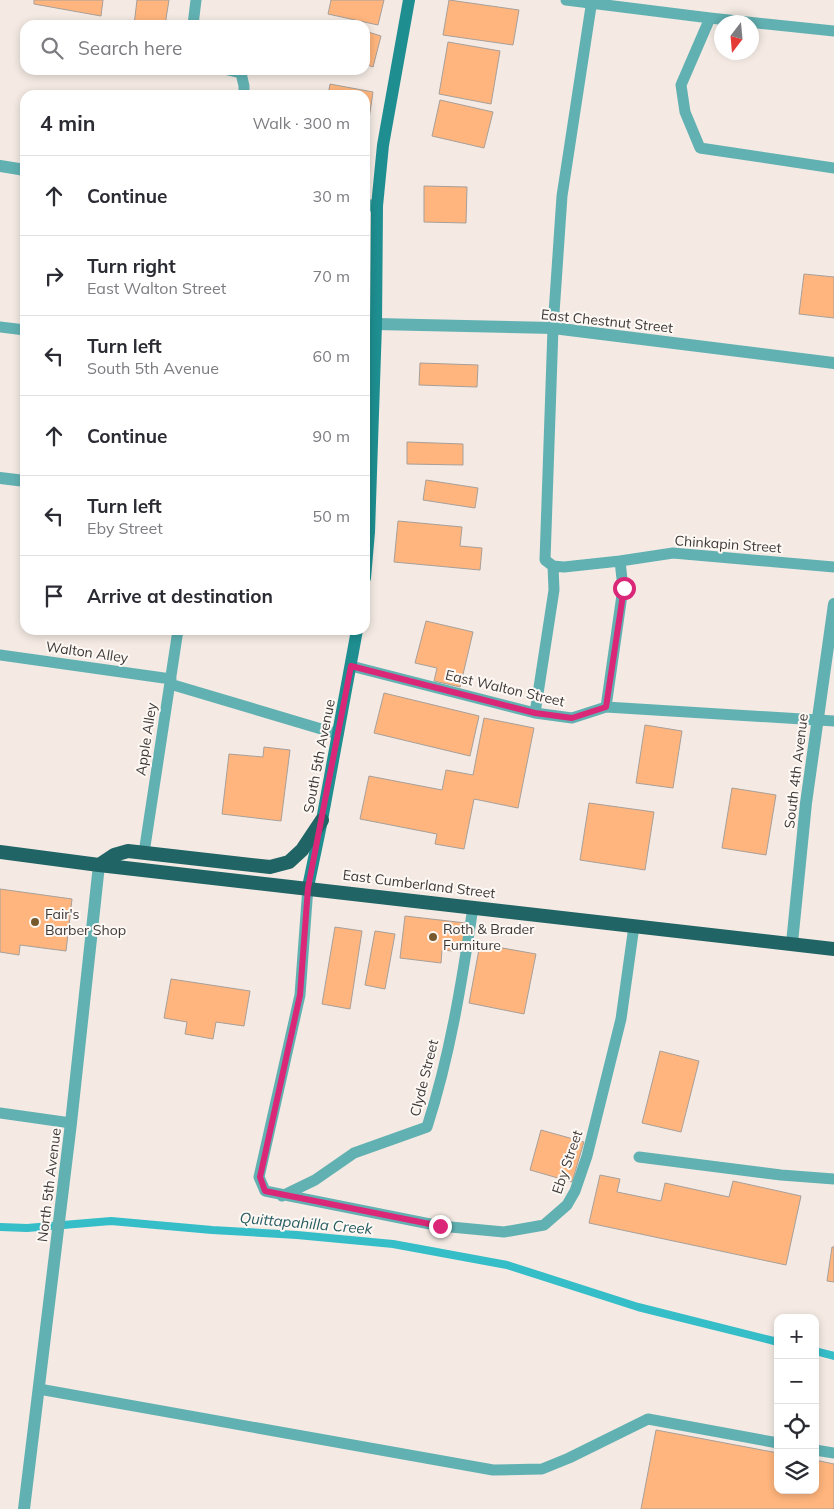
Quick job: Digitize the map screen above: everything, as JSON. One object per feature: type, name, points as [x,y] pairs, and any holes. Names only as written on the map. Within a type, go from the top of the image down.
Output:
[{"type":"highway","points":[[100,865],[114,855],[128,851],[270,867],[289,862],[302,850],[322,820]]},
{"type":"highway","name":"East Cumberland Street","points":[[0,852],[834,949]]},
{"type":"main road","points":[[370,463],[376,324],[371,205],[409,0]]},
{"type":"main road","name":"South 5th Avenue","points":[[308,888],[356,635]]},
{"type":"street","points":[[0,166],[20,169]]},
{"type":"street","name":"East Chestnut Street","points":[[376,324],[553,328],[834,363]]},
{"type":"street","points":[[0,478],[20,480]]},
{"type":"street","name":"South 4th Avenue","points":[[792,943],[806,803],[834,604]]},
{"type":"street","name":"North 5th Avenue","points":[[24,1509],[72,1123],[100,865]]},
{"type":"lane","points":[[194,20],[196,0]]},
{"type":"lane","points":[[566,0],[834,31]]},
{"type":"lane","points":[[535,713],[554,590],[553,566],[545,560],[553,328],[562,196],[591,2]]},
{"type":"lane","points":[[710,18],[682,85],[685,112],[700,148],[834,168]]},
{"type":"lane","points":[[241,75],[244,90]]},
{"type":"lane","points":[[0,327],[20,329]]},
{"type":"lane","name":"Chinkapin Street","points":[[553,566],[564,567],[620,561],[673,553],[834,567]]},
{"type":"lane","points":[[606,707],[624,588],[620,561]]},
{"type":"lane","name":"Apple Alley","points":[[144,853],[177,635]]},
{"type":"lane","name":"Walton Alley","points":[[0,655],[170,682],[338,734]]},
{"type":"lane","name":"East Walton Street","points":[[351,666],[535,713],[572,718],[606,707],[834,721]]},
{"type":"lane","points":[[282,1196],[265,1191],[260,1177],[300,995],[308,888]]},
{"type":"lane","name":"Clyde Street","points":[[282,1196],[315,1180],[354,1153],[427,1127],[440,1088],[464,963],[472,907]]},
{"type":"lane","name":"Eby Street","points":[[282,1196],[440,1226],[504,1232],[544,1225],[568,1205],[587,1156],[620,1019],[634,926]]},
{"type":"lane","points":[[0,1113],[72,1123]]},
{"type":"lane","points":[[639,1157],[781,1175],[834,1178]]},
{"type":"lane","points":[[39,1389],[493,1470],[542,1469],[569,1458],[648,1419],[774,1442]]},
{"type":"lane","points":[[819,1451],[834,1453]]},
{"type":"building","points":[[34,0],[103,0],[101,16],[34,4]]},
{"type":"building","points":[[137,0],[169,0],[166,20],[135,20]]},
{"type":"building","points":[[331,0],[384,0],[378,25],[370,23],[370,20],[355,20],[328,14]]},
{"type":"building","points":[[449,0],[519,10],[513,45],[443,35]]},
{"type":"building","points":[[370,33],[381,36],[373,67],[370,66]]},
{"type":"building","points":[[448,42],[500,51],[491,104],[439,94]]},
{"type":"building","points":[[330,84],[362,90],[329,90]]},
{"type":"building","points":[[370,91],[373,92],[370,112]]},
{"type":"building","points":[[440,100],[493,112],[484,148],[432,136]]},
{"type":"building","points":[[424,186],[467,187],[466,223],[424,222]]},
{"type":"building","points":[[804,274],[834,277],[834,318],[799,314]]},
{"type":"building","points":[[420,363],[478,365],[477,387],[419,385]]},
{"type":"building","points":[[407,442],[463,444],[463,465],[407,464]]},
{"type":"building","points":[[426,480],[478,488],[475,508],[423,500]]},
{"type":"building","points":[[398,521],[462,527],[460,546],[482,548],[480,570],[394,562]]},
{"type":"building","points":[[426,621],[473,632],[460,687],[434,681],[437,668],[415,663]]},
{"type":"building","points":[[384,693],[479,716],[470,756],[374,733]]},
{"type":"building","points":[[484,718],[534,728],[518,808],[474,799],[464,849],[435,844],[437,834],[360,819],[369,776],[442,790],[446,770],[473,775]]},
{"type":"building","points":[[645,725],[682,731],[673,788],[636,783]]},
{"type":"building","points":[[264,747],[290,750],[281,821],[222,814],[229,754],[263,757]]},
{"type":"building","points":[[732,788],[776,795],[766,855],[722,848]]},
{"type":"building","points":[[589,803],[654,812],[645,870],[580,860]]},
{"type":"building","name":"Fair's Barber Shop","points":[[0,889],[72,899],[66,951],[20,945],[19,955],[0,952]]},
{"type":"building","name":"Roth & Brader Furniture","points":[[405,916],[466,923],[463,952],[442,950],[441,963],[400,958]]},
{"type":"building","points":[[335,927],[362,931],[350,1009],[322,1004]]},
{"type":"building","points":[[375,931],[395,934],[385,989],[365,985]]},
{"type":"building","points":[[480,944],[536,954],[524,1014],[469,1003]]},
{"type":"building","points":[[171,979],[250,991],[244,1026],[216,1022],[213,1039],[185,1034],[187,1022],[164,1018]]},
{"type":"building","points":[[660,1051],[699,1061],[681,1132],[642,1123]]},
{"type":"building","points":[[541,1130],[584,1142],[572,1182],[530,1170]]},
{"type":"building","points":[[600,1175],[620,1179],[617,1192],[661,1201],[665,1183],[729,1197],[733,1181],[801,1196],[786,1265],[589,1223]]},
{"type":"building","points":[[832,1247],[834,1247],[834,1282],[827,1281]]},
{"type":"building","points":[[656,1430],[774,1452],[774,1494],[819,1494],[819,1461],[834,1464],[834,1509],[641,1509]]},
{"type":"waterway","name":"Quittapahilla Creek","points":[[0,1227],[27,1228],[111,1221],[393,1244],[507,1265],[638,1307],[774,1341]]},
{"type":"waterway","name":"Quittapahilla Creek","points":[[819,1352],[834,1356]]},
{"type":"place","name":"Fair's Barber Shop","points":[[35,922]]},
{"type":"place","name":"Roth & Brader Furniture","points":[[433,937]]},
{"type":"route","points":[[440,1226],[282,1196],[265,1191],[260,1177],[300,995],[308,888],[351,666],[528,711],[572,718],[606,707],[624,588]]}]
